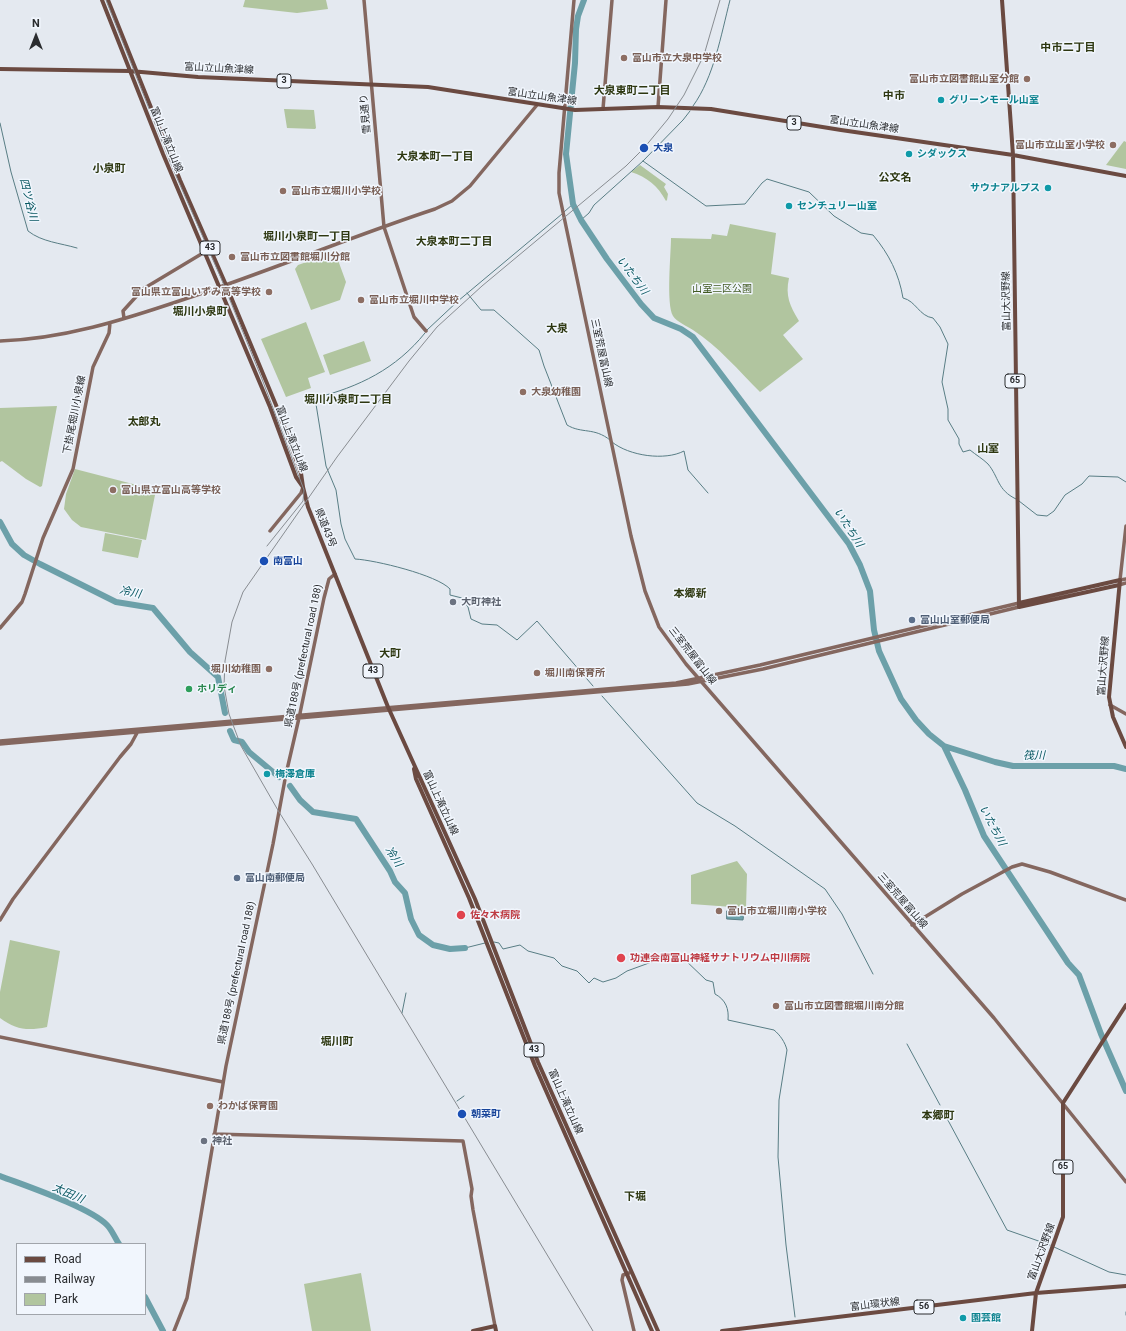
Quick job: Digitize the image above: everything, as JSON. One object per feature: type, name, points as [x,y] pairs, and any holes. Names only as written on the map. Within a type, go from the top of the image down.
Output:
[{"type":"main road","name":"富山上滝立山線","points":[[102,0],[130,71],[270,407],[296,477],[303,486]]},
{"type":"main road","name":"富山上滝立山線","points":[[108,0],[180,180],[226,285],[278,411],[301,473],[303,486]]},
{"type":"main road","name":"富山大沢野線","points":[[1002,0],[1013,155],[1019,605]]},
{"type":"main road","name":"富山立山魚津線","points":[[0,69],[130,71],[198,77],[428,87],[575,110],[658,107],[711,109],[840,130],[1013,155],[1126,176]]},
{"type":"main road","name":"県道43号","points":[[303,486],[308,507],[335,574]]},
{"type":"main road","name":"富山上滝立山線","points":[[335,574],[389,709],[475,899],[538,1062],[658,1331]]},
{"type":"main road","name":"富山大沢野線","points":[[1120,583],[1109,697],[1113,718],[1126,747]]},
{"type":"main road","points":[[1019,605],[1120,583]]},
{"type":"main road","name":"富山上滝立山線","points":[[414,767],[416,779],[469,898],[535,1066],[652,1331]]},
{"type":"main road","points":[[1063,1103],[1126,1005]]},
{"type":"main road","name":"富山大沢野線","points":[[1032,1331],[1036,1293],[1063,1217],[1063,1103]]},
{"type":"main road","name":"富山環状線","points":[[722,1331],[1036,1293],[1126,1286]]},
{"type":"main road","points":[[473,1331],[496,1329]]},
{"type":"street","name":"雪見通り","points":[[364,0],[384,227],[414,317],[426,332]]},
{"type":"street","name":"三室荒屋富山線","points":[[574,0],[559,180],[562,211],[631,536],[645,591],[659,627],[700,681],[994,1018],[1126,1182]]},
{"type":"street","points":[[603,110],[612,0]]},
{"type":"street","points":[[658,107],[666,0]]},
{"type":"street","points":[[0,341],[61,335],[110,323],[220,288],[435,209],[458,196],[470,186],[537,105]]},
{"type":"street","points":[[124,318],[123,311],[143,289],[205,251],[209,246]]},
{"type":"street","name":"下掛尾堀川小泉線","points":[[0,628],[22,602],[30,585],[37,555],[73,469],[93,368],[109,333],[110,323]]},
{"type":"street","points":[[270,530],[300,493],[303,486]]},
{"type":"street","points":[[1120,583],[1126,526]]},
{"type":"street","name":"県道188号 (prefectural road 188)","points":[[174,1331],[188,1298],[223,1082],[286,774],[300,717],[327,584],[335,574]]},
{"type":"street","points":[[1120,583],[1126,579]]},
{"type":"street","points":[[1120,583],[1126,583]]},
{"type":"street","points":[[0,744],[137,733],[700,681],[1019,605]]},
{"type":"street","points":[[1110,705],[1126,714]]},
{"type":"street","points":[[0,741],[300,717]]},
{"type":"street","points":[[0,920],[13,899],[131,744],[137,733]]},
{"type":"street","points":[[912,925],[1001,872],[1012,866],[1022,864],[1029,865],[1126,900]]},
{"type":"street","points":[[0,1037],[223,1082]]},
{"type":"street","points":[[214,1134],[463,1141],[472,1189],[472,1203],[496,1329]]},
{"type":"street","points":[[632,1272],[626,1273],[622,1277],[622,1280],[634,1331]]},
{"type":"green space","points":[[245,0],[326,0],[328,9],[297,13],[243,7]]},
{"type":"green space","points":[[284,109],[314,110],[316,128],[287,128]]},
{"type":"green space","points":[[1124,141],[1126,142],[1126,169],[1106,165]]},
{"type":"green space","points":[[640,165],[666,184],[664,187],[668,194],[666,201],[652,183],[631,172]]},
{"type":"green space","name":"山室二区公園","points":[[730,224],[776,233],[771,274],[789,278],[789,301],[799,321],[783,335],[803,359],[760,392],[711,343],[675,318],[671,310],[669,278],[671,238],[711,239],[712,234],[727,236]]},
{"type":"green space","points":[[335,252],[346,282],[340,300],[311,310],[295,269],[298,265]]},
{"type":"green space","points":[[306,322],[325,372],[308,378],[311,388],[286,397],[261,339]]},
{"type":"green space","points":[[364,341],[371,361],[330,375],[323,355]]},
{"type":"green space","points":[[57,406],[42,486],[40,487],[26,479],[2,461],[0,462],[0,408]]},
{"type":"green space","points":[[75,469],[156,490],[146,540],[81,527],[72,520],[64,509],[66,494]]},
{"type":"green space","points":[[105,533],[142,540],[138,558],[102,551]]},
{"type":"green space","points":[[737,861],[747,874],[746,908],[691,904],[691,875]]},
{"type":"green space","points":[[10,940],[60,951],[47,1027],[34,1029],[22,1028],[11,1025],[0,1018],[0,992]]},
{"type":"green space","points":[[361,1273],[371,1331],[312,1331],[304,1284]]},
{"type":"water","points":[[727,911],[744,912],[743,920],[727,919]]},
{"type":"waterway","name":"いたち川","points":[[584,0],[578,16],[576,29],[575,63],[566,154],[573,204],[581,220],[607,259],[641,304],[654,318],[681,329],[693,337],[849,544],[860,565],[870,591],[874,630],[879,651],[901,699],[916,720],[929,734],[944,746],[965,790],[984,836],[1068,963],[1079,975],[1101,1034],[1126,1091]]},
{"type":"waterway","points":[[693,106],[700,95],[712,69],[730,0]]},
{"type":"waterway","points":[[581,220],[589,213],[594,205],[643,161],[690,111]]},
{"type":"waterway","name":"四ツ谷川","points":[[0,123],[11,172],[28,231],[39,238],[77,248]]},
{"type":"waterway","points":[[643,161],[706,206],[745,204],[767,179],[809,192],[834,216],[861,233],[873,235],[884,249],[896,273],[903,298],[911,302],[928,317],[933,318],[940,327],[948,344],[942,382],[948,409],[948,420],[959,439],[959,444],[963,452],[970,450],[986,462],[992,469],[1005,492],[1016,499]]},
{"type":"waterway","points":[[564,212],[573,204]]},
{"type":"waterway","points":[[427,330],[458,301],[562,214]]},
{"type":"waterway","points":[[467,293],[481,310],[494,310],[539,350],[567,425],[572,428],[599,433],[610,440]]},
{"type":"waterway","points":[[425,333],[402,357],[376,375],[347,388],[315,398],[326,466],[336,490],[341,524],[345,539],[355,559],[405,569],[443,584],[450,589],[450,595],[462,598],[468,607],[471,619],[482,624],[497,625],[517,640],[537,621],[593,686]]},
{"type":"waterway","points":[[612,442],[628,451],[647,456],[667,456],[684,451],[688,470],[708,493]]},
{"type":"waterway","points":[[1019,501],[1037,515],[1047,516],[1054,511],[1065,495],[1082,484],[1089,476],[1118,477],[1126,482]]},
{"type":"waterway","name":"冷川","points":[[0,522],[12,544],[24,555],[40,564],[116,602],[153,608],[190,652],[218,677],[225,713]]},
{"type":"waterway","points":[[602,696],[697,803],[735,826],[825,889],[842,914],[873,974]]},
{"type":"waterway","name":"冷川","points":[[230,731],[234,740],[242,742],[249,752],[279,777]]},
{"type":"waterway","name":"筏川","points":[[944,746],[1013,766],[1114,766],[1126,769]]},
{"type":"waterway","name":"冷川","points":[[290,786],[300,800],[313,812],[356,819],[390,871],[395,882],[405,893],[411,919],[419,935],[433,945],[450,949],[465,948]]},
{"type":"waterway","points":[[494,942],[499,943],[503,949],[520,945],[528,951],[554,958],[562,966],[577,971],[589,983],[594,978],[603,982],[616,978],[627,971],[671,955],[683,958],[706,980],[713,982],[715,994],[719,996],[726,1005],[728,1020],[774,1030],[780,1036],[787,1050],[779,1100],[778,1157],[786,1245],[795,1317]]},
{"type":"waterway","points":[[465,948],[485,943]]},
{"type":"waterway","points":[[402,1013],[406,993]]},
{"type":"waterway","points":[[907,1044],[940,1105]]},
{"type":"waterway","points":[[457,1101],[464,1096]]},
{"type":"waterway","points":[[943,1111],[1007,1230],[1050,1245]]},
{"type":"waterway","name":"太田川","points":[[0,1176],[72,1204],[86,1211],[107,1225],[118,1243]]},
{"type":"waterway","points":[[1054,1247],[1109,1272],[1126,1275]]},
{"type":"waterway","name":"太田川","points":[[146,1299],[163,1331]]},
{"type":"tram line","points":[[106,0],[173,169],[221,278],[262,379],[304,490],[303,501],[267,546]]},
{"type":"railway","points":[[593,1331],[312,864],[279,812],[241,746],[229,714],[224,686],[225,661],[232,622],[243,592],[337,457],[409,361],[437,327],[482,286],[626,166],[644,148],[668,119],[684,95],[704,55],[720,0]]},
{"type":"place","name":"富山市立大泉中学校","points":[[624,58]]},
{"type":"place","name":"富山市立図書館山室分館","points":[[1027,79]]},
{"type":"place","name":"グリーンモール山室","points":[[941,100]]},
{"type":"place","name":"富山市立山室小学校","points":[[1113,145]]},
{"type":"place","name":"大泉","points":[[644,148]]},
{"type":"place","name":"シダックス","points":[[909,154]]},
{"type":"place","name":"サウナアルプス","points":[[1048,188]]},
{"type":"place","name":"富山市立堀川小学校","points":[[283,191]]},
{"type":"place","name":"センチュリー山室","points":[[789,206]]},
{"type":"place","name":"富山市立図書館堀川分館","points":[[232,257]]},
{"type":"place","name":"富山県立富山いずみ高等学校","points":[[269,292]]},
{"type":"place","name":"富山市立堀川中学校","points":[[361,300]]},
{"type":"place","name":"大泉幼稚園","points":[[523,392]]},
{"type":"place","name":"富山県立富山高等学校","points":[[113,490]]},
{"type":"place","name":"南富山","points":[[264,561]]},
{"type":"place","name":"大町神社","points":[[453,602]]},
{"type":"place","name":"富山山室郵便局","points":[[912,620]]},
{"type":"place","name":"堀川幼稚園","points":[[269,669]]},
{"type":"place","name":"堀川南保育所","points":[[537,673]]},
{"type":"place","name":"ホリディ","points":[[189,689]]},
{"type":"place","name":"梅澤倉庫","points":[[267,774]]},
{"type":"place","name":"富山南郵便局","points":[[237,878]]},
{"type":"place","name":"富山市立堀川南小学校","points":[[719,911]]},
{"type":"place","name":"佐々木病院","points":[[461,915]]},
{"type":"place","name":"功連会南富山神経サナトリウム中川病院","points":[[621,958]]},
{"type":"place","name":"富山市立図書館堀川南分館","points":[[776,1006]]},
{"type":"place","name":"わかば保育園","points":[[210,1106]]},
{"type":"place","name":"朝菜町","points":[[462,1114]]},
{"type":"place","name":"神社","points":[[204,1141]]},
{"type":"place","name":"園芸館","points":[[963,1318]]},
{"type":"district","name":"中市二丁目","points":[[1068,48]]},
{"type":"district","name":"大泉東町二丁目","points":[[632,91]]},
{"type":"district","name":"中市","points":[[894,96]]},
{"type":"district","name":"大泉本町一丁目","points":[[435,157]]},
{"type":"district","name":"小泉町","points":[[109,169]]},
{"type":"district","name":"公文名","points":[[895,178]]},
{"type":"district","name":"堀川小泉町一丁目","points":[[307,237]]},
{"type":"district","name":"大泉本町二丁目","points":[[454,242]]},
{"type":"district","name":"堀川小泉町","points":[[200,312]]},
{"type":"district","name":"大泉","points":[[557,329]]},
{"type":"district","name":"堀川小泉町二丁目","points":[[348,400]]},
{"type":"district","name":"太郎丸","points":[[144,422]]},
{"type":"district","name":"山室","points":[[988,449]]},
{"type":"district","name":"本郷新","points":[[690,594]]},
{"type":"district","name":"大町","points":[[390,654]]},
{"type":"district","name":"堀川町","points":[[337,1042]]},
{"type":"district","name":"本郷町","points":[[938,1116]]},
{"type":"district","name":"下堀","points":[[635,1197]]}]
